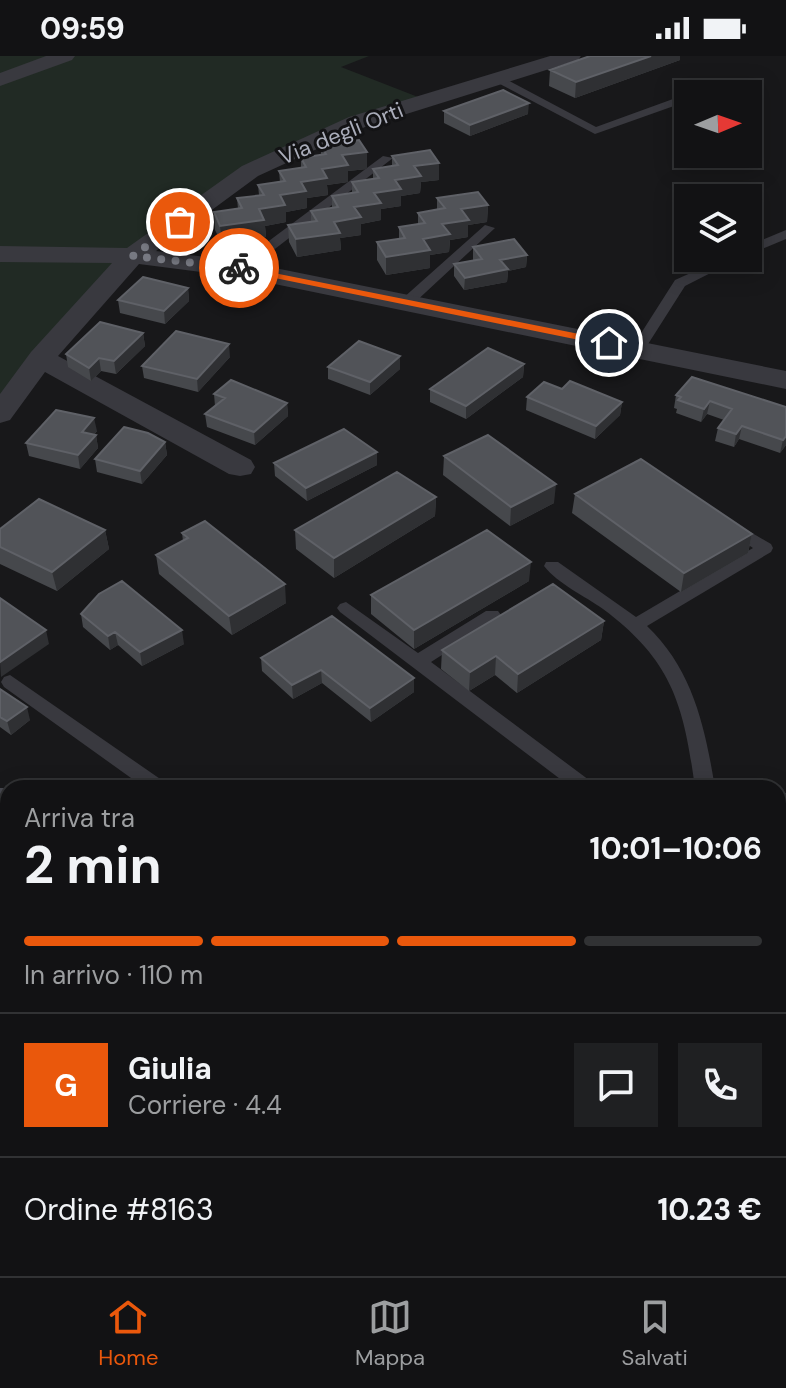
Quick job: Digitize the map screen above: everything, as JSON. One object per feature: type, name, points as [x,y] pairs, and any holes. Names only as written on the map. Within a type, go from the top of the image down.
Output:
[{"type":"street","points":[[0,80],[65,56]]},
{"type":"street","name":"Via degli Orti","points":[[0,414],[41,358],[133,256],[250,171],[357,122],[571,56]]},
{"type":"street","points":[[0,254],[133,256],[240,269],[786,380]]},
{"type":"street","points":[[41,358],[240,467]]},
{"type":"lane","points":[[500,80],[595,131],[674,102]]},
{"type":"lane","points":[[240,269],[387,158]]},
{"type":"lane","points":[[407,302],[489,228]]},
{"type":"lane","points":[[762,245],[786,234]]},
{"type":"lane","points":[[638,349],[680,283],[704,272]]},
{"type":"lane","points":[[635,625],[765,548],[715,514]]},
{"type":"lane","points":[[552,566],[635,625],[664,656],[681,685],[698,742],[704,780]]},
{"type":"lane","points":[[346,608],[575,780]]},
{"type":"lane","points":[[419,661],[492,615]]},
{"type":"lane","points":[[10,682],[148,780]]},
{"type":"shaded area","points":[[0,56],[369,56],[341,67],[418,97],[330,129],[133,248],[0,399]]},
{"type":"building","points":[[590,56],[651,56],[576,82],[550,70]]},
{"type":"building","points":[[503,90],[529,103],[470,125],[444,111]]},
{"type":"building","points":[[359,140],[367,152],[342,155],[348,165],[322,169],[327,178],[301,182],[306,191],[280,195],[285,205],[259,209],[264,220],[220,226],[214,212],[242,208],[237,198],[264,195],[258,185],[285,181],[279,171],[306,167],[301,158],[326,154],[321,145]]},
{"type":"building","points":[[430,150],[439,163],[414,166],[421,176],[395,180],[401,189],[374,193],[381,203],[354,207],[361,217],[334,222],[340,233],[296,239],[288,225],[317,221],[311,211],[338,207],[332,196],[358,192],[352,182],[379,178],[373,169],[398,165],[392,156]]},
{"type":"building","points":[[478,192],[488,205],[461,209],[469,220],[442,224],[450,234],[423,239],[430,250],[386,257],[377,242],[405,238],[399,227],[425,223],[418,213],[445,208],[437,198]]},
{"type":"building","points":[[514,239],[527,255],[500,260],[508,269],[465,278],[454,264],[482,259],[473,247]]},
{"type":"building","points":[[143,277],[188,288],[164,311],[118,300]]},
{"type":"building","points":[[100,322],[143,333],[114,361],[99,358],[89,368],[66,354]]},
{"type":"building","points":[[176,331],[229,344],[197,379],[142,366]]},
{"type":"building","points":[[359,341],[400,356],[370,382],[328,367]]},
{"type":"building","points":[[488,348],[524,364],[466,406],[430,389]]},
{"type":"building","points":[[692,377],[786,407],[786,436],[783,440],[742,426],[736,434],[718,428],[732,409],[710,401],[704,409],[678,400],[681,397],[676,395]]},
{"type":"building","points":[[231,380],[287,403],[254,432],[205,414],[225,398],[214,394]]},
{"type":"building","points":[[570,381],[622,402],[596,426],[527,397],[544,382],[562,389]]},
{"type":"building","points":[[56,410],[94,418],[82,432],[96,435],[78,455],[26,443]]},
{"type":"building","points":[[124,427],[148,433],[165,442],[140,471],[95,459]]},
{"type":"building","points":[[344,429],[377,452],[306,488],[274,463]]},
{"type":"building","points":[[488,435],[556,484],[511,507],[444,456]]},
{"type":"building","points":[[641,459],[752,534],[684,573],[575,494]]},
{"type":"building","points":[[397,472],[436,497],[334,558],[295,530]]},
{"type":"building","points":[[39,499],[105,530],[52,572],[0,547],[0,529]]},
{"type":"building","points":[[205,521],[285,584],[229,616],[156,555],[188,538],[182,533]]},
{"type":"building","points":[[487,530],[531,562],[414,630],[371,595]]},
{"type":"building","points":[[122,581],[182,630],[140,652],[115,632],[108,636],[81,614],[99,594]]},
{"type":"building","points":[[553,584],[604,621],[518,674],[496,656],[470,672],[442,650]]},
{"type":"building","points":[[0,598],[46,630],[0,662]]},
{"type":"building","points":[[332,616],[414,678],[370,708],[321,670],[292,685],[261,658]]},
{"type":"building","points":[[0,689],[27,707],[7,721],[0,717]]},
{"type":"way so far","points":[[180,222],[133,256],[239,268]]},
{"type":"route","points":[[239,268],[609,343]]}]
